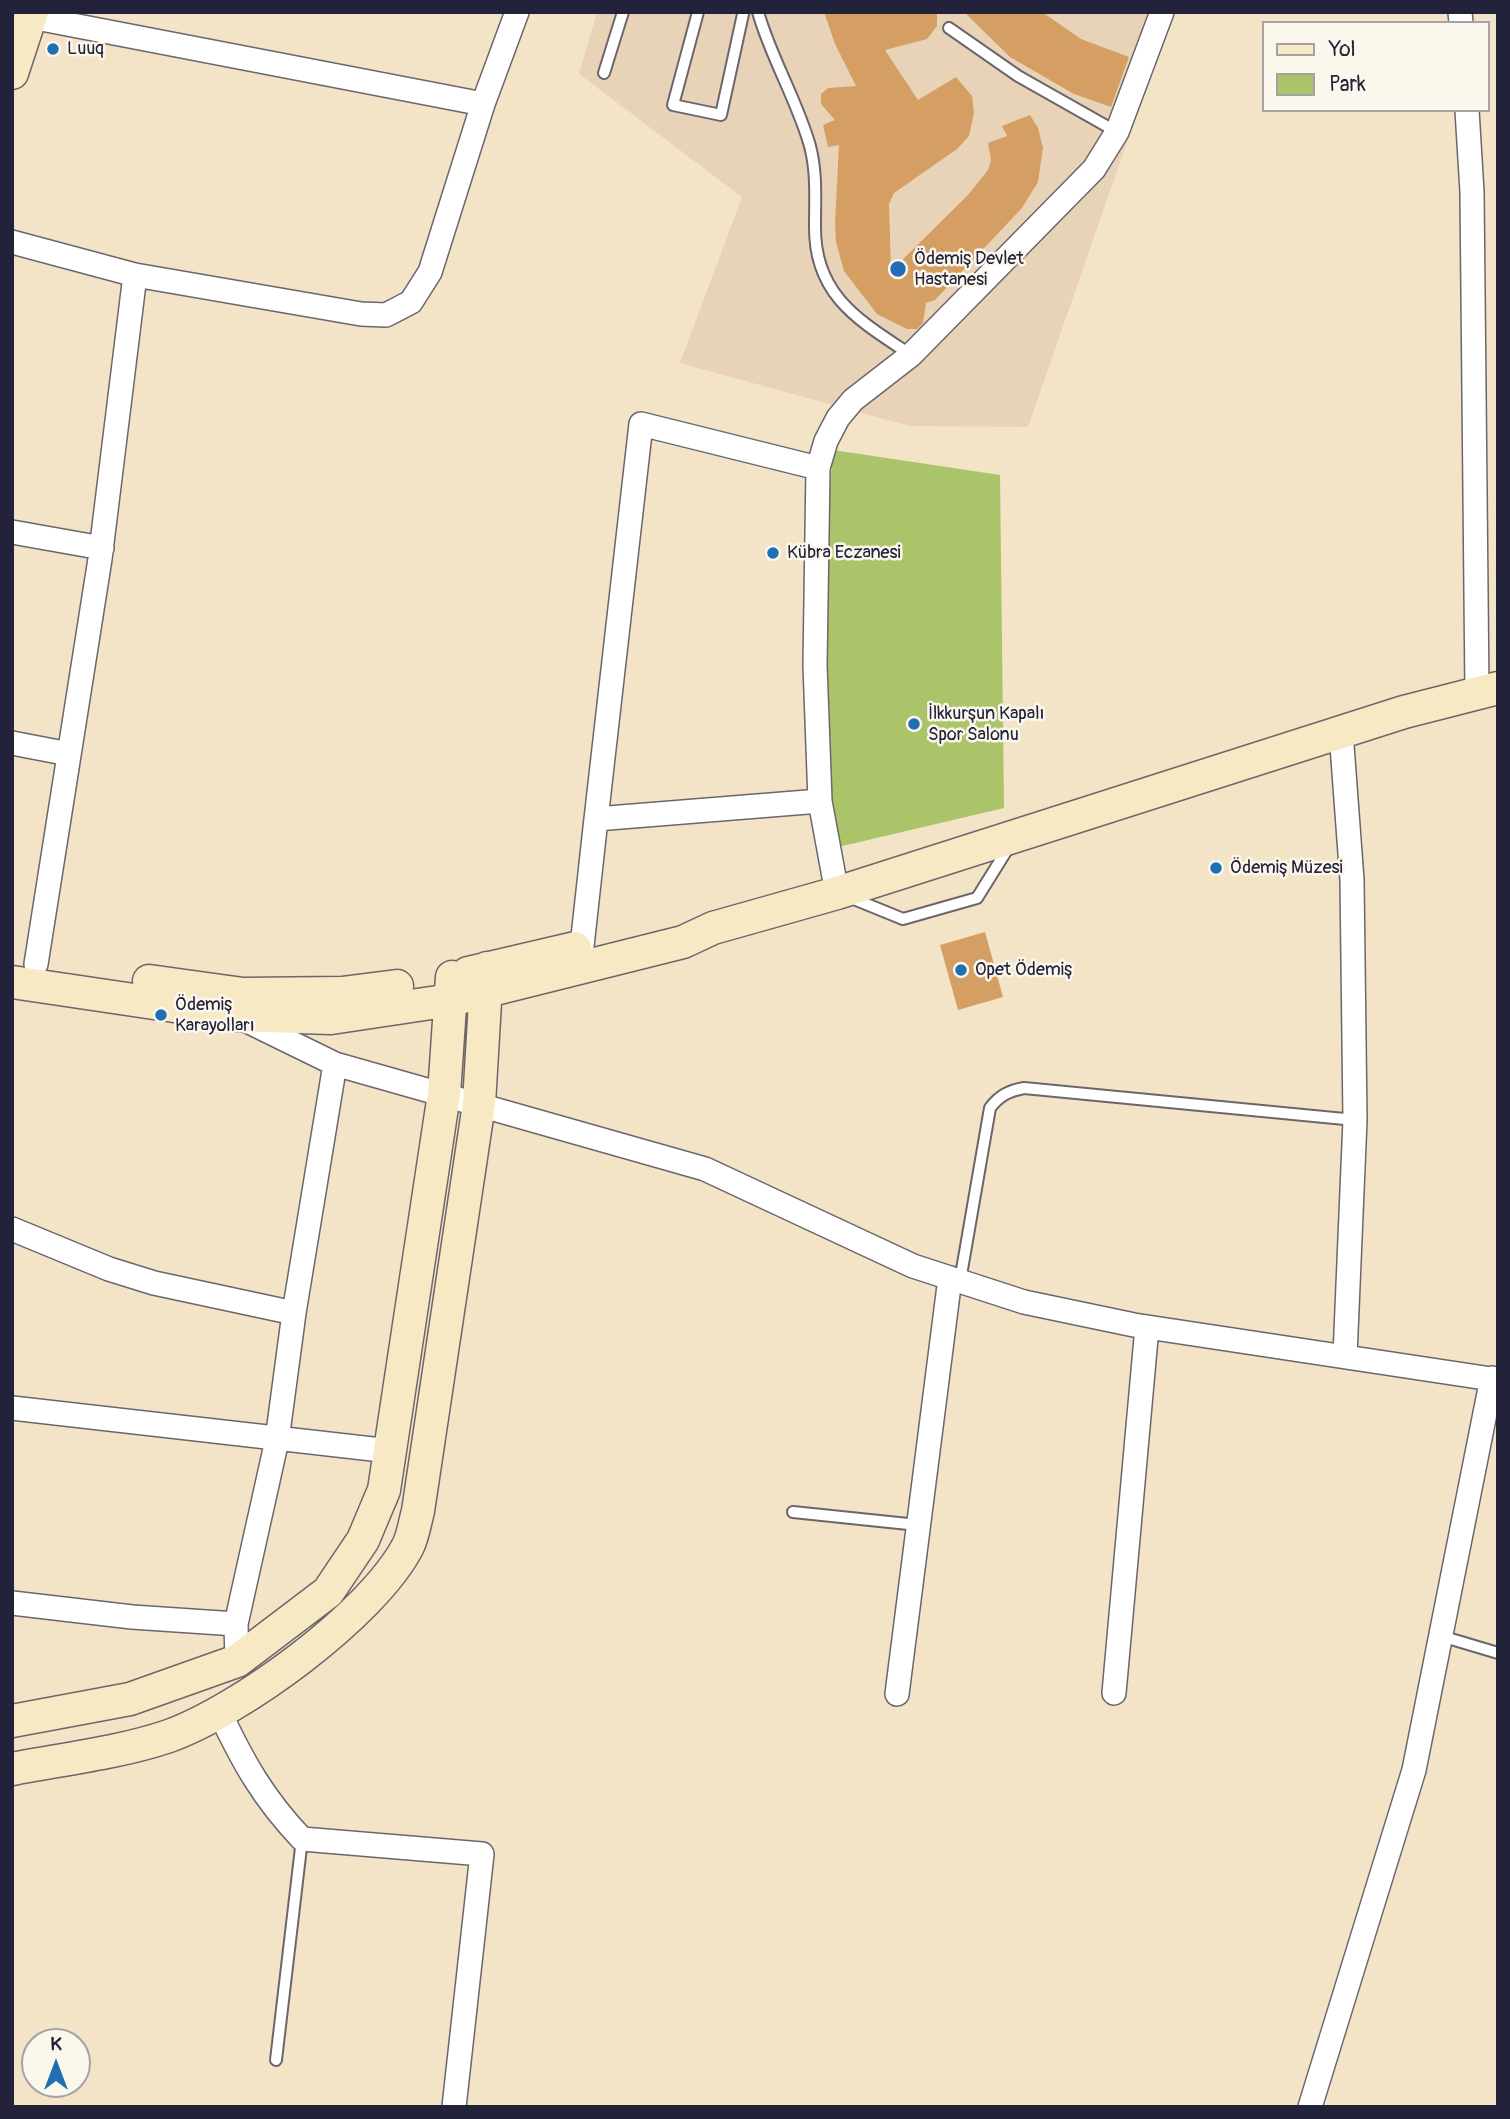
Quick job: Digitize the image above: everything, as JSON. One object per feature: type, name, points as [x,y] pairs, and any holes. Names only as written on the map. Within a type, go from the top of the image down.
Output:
[{"type":"main road","points":[[12,73],[32,14]]},
{"type":"main road","points":[[20,969],[235,1015],[331,1018],[487,980],[683,942],[713,928],[837,893],[1341,732],[1487,691]]},
{"type":"main road","points":[[487,980],[582,946],[673,925],[713,928]]},
{"type":"main road","points":[[20,969],[243,994],[452,988]]},
{"type":"main road","points":[[12,1769],[169,1736],[219,1711],[310,1651],[358,1610],[379,1588],[408,1545],[418,1511],[479,1104],[487,980]]},
{"type":"main road","points":[[12,1721],[130,1699],[237,1661],[328,1592],[363,1540],[384,1490],[444,1094],[452,988]]},
{"type":"street","points":[[12,242],[135,275],[361,314],[387,315],[411,302],[430,272],[482,104],[517,12]]},
{"type":"street","points":[[837,893],[820,801],[815,664],[818,468],[826,441],[838,418],[853,400],[911,355],[1081,185],[1117,132],[1162,12]]},
{"type":"street","points":[[32,14],[482,104]]},
{"type":"street","points":[[1467,112],[1472,192],[1487,691]]},
{"type":"street","points":[[20,969],[69,754],[102,548],[135,275]]},
{"type":"street","points":[[582,946],[641,424],[818,468]]},
{"type":"street","points":[[12,532],[102,548]]},
{"type":"street","points":[[1341,732],[1352,880],[1355,1120],[1345,1356]]},
{"type":"street","points":[[12,743],[69,754]]},
{"type":"street","points":[[596,819],[820,801]]},
{"type":"street","points":[[235,1015],[335,1064],[705,1169],[913,1266],[1024,1302],[1147,1327],[1495,1379],[1414,1770],[1310,2107]]},
{"type":"street","points":[[237,1661],[236,1624],[277,1440],[294,1313],[335,1064]]},
{"type":"street","points":[[12,1229],[109,1269],[154,1283],[294,1313]]},
{"type":"street","points":[[897,1694],[918,1525],[955,1280]]},
{"type":"street","points":[[1114,1693],[1147,1327]]},
{"type":"street","points":[[12,1408],[390,1451]]},
{"type":"street","points":[[12,1603],[132,1617],[236,1624]]},
{"type":"street","points":[[219,1711],[254,1781],[274,1810],[302,1839],[482,1854],[454,2107]]},
{"type":"lane","points":[[604,73],[623,12]]},
{"type":"lane","points":[[698,12],[673,105],[720,115],[740,13],[758,14],[810,145],[816,179],[816,242],[823,273],[851,316],[911,355]]},
{"type":"lane","points":[[949,28],[1018,76],[1117,132]]},
{"type":"lane","points":[[837,893],[903,919],[978,898],[1017,834]]},
{"type":"lane","points":[[955,1280],[989,1108],[1004,1094],[1013,1090],[1024,1088],[1355,1120]]},
{"type":"lane","points":[[793,1512],[918,1525]]},
{"type":"lane","points":[[1441,1636],[1498,1653]]},
{"type":"lane","points":[[276,2060],[302,1839]]},
{"type":"shaded area","name":"Ödemiş Devlet Hastanesi","points":[[597,12],[1152,12],[1167,27],[1028,427],[909,426],[680,363],[742,197],[579,74]]},
{"type":"green space","name":"İlkkurşun Kapalı Spor Salonu","points":[[833,450],[1000,475],[1004,808],[834,848],[818,640]]},
{"type":"building","points":[[824,12],[937,12],[937,26],[927,39],[885,50],[918,100],[956,77],[972,96],[974,113],[969,136],[957,149],[894,193],[889,204],[891,271],[968,195],[988,170],[991,160],[988,143],[1007,136],[1002,126],[1030,115],[1038,128],[1043,148],[1038,182],[1022,208],[935,300],[926,303],[923,323],[917,329],[907,329],[877,314],[844,271],[836,242],[835,223],[839,145],[828,147],[823,125],[835,120],[821,104],[821,94],[828,88],[856,86],[835,44]]},
{"type":"building","points":[[964,12],[1042,12],[1081,39],[1129,57],[1111,107],[1074,94],[1010,57]]},
{"type":"building","points":[[985,932],[1003,997],[958,1010],[940,945]]},
{"type":"place","name":"Luuq","points":[[53,49]]},
{"type":"place","name":"Ödemiş Devlet Hastanesi","points":[[898,269]]},
{"type":"place","name":"Kübra Eczanesi","points":[[773,553]]},
{"type":"place","name":"İlkkurşun Kapalı Spor Salonu","points":[[914,724]]},
{"type":"place","name":"Ödemiş Müzesi","points":[[1216,868]]},
{"type":"place","name":"Opet Ödemiş","points":[[961,970]]},
{"type":"place","name":"Ödemiş Karayolları","points":[[161,1015]]}]
